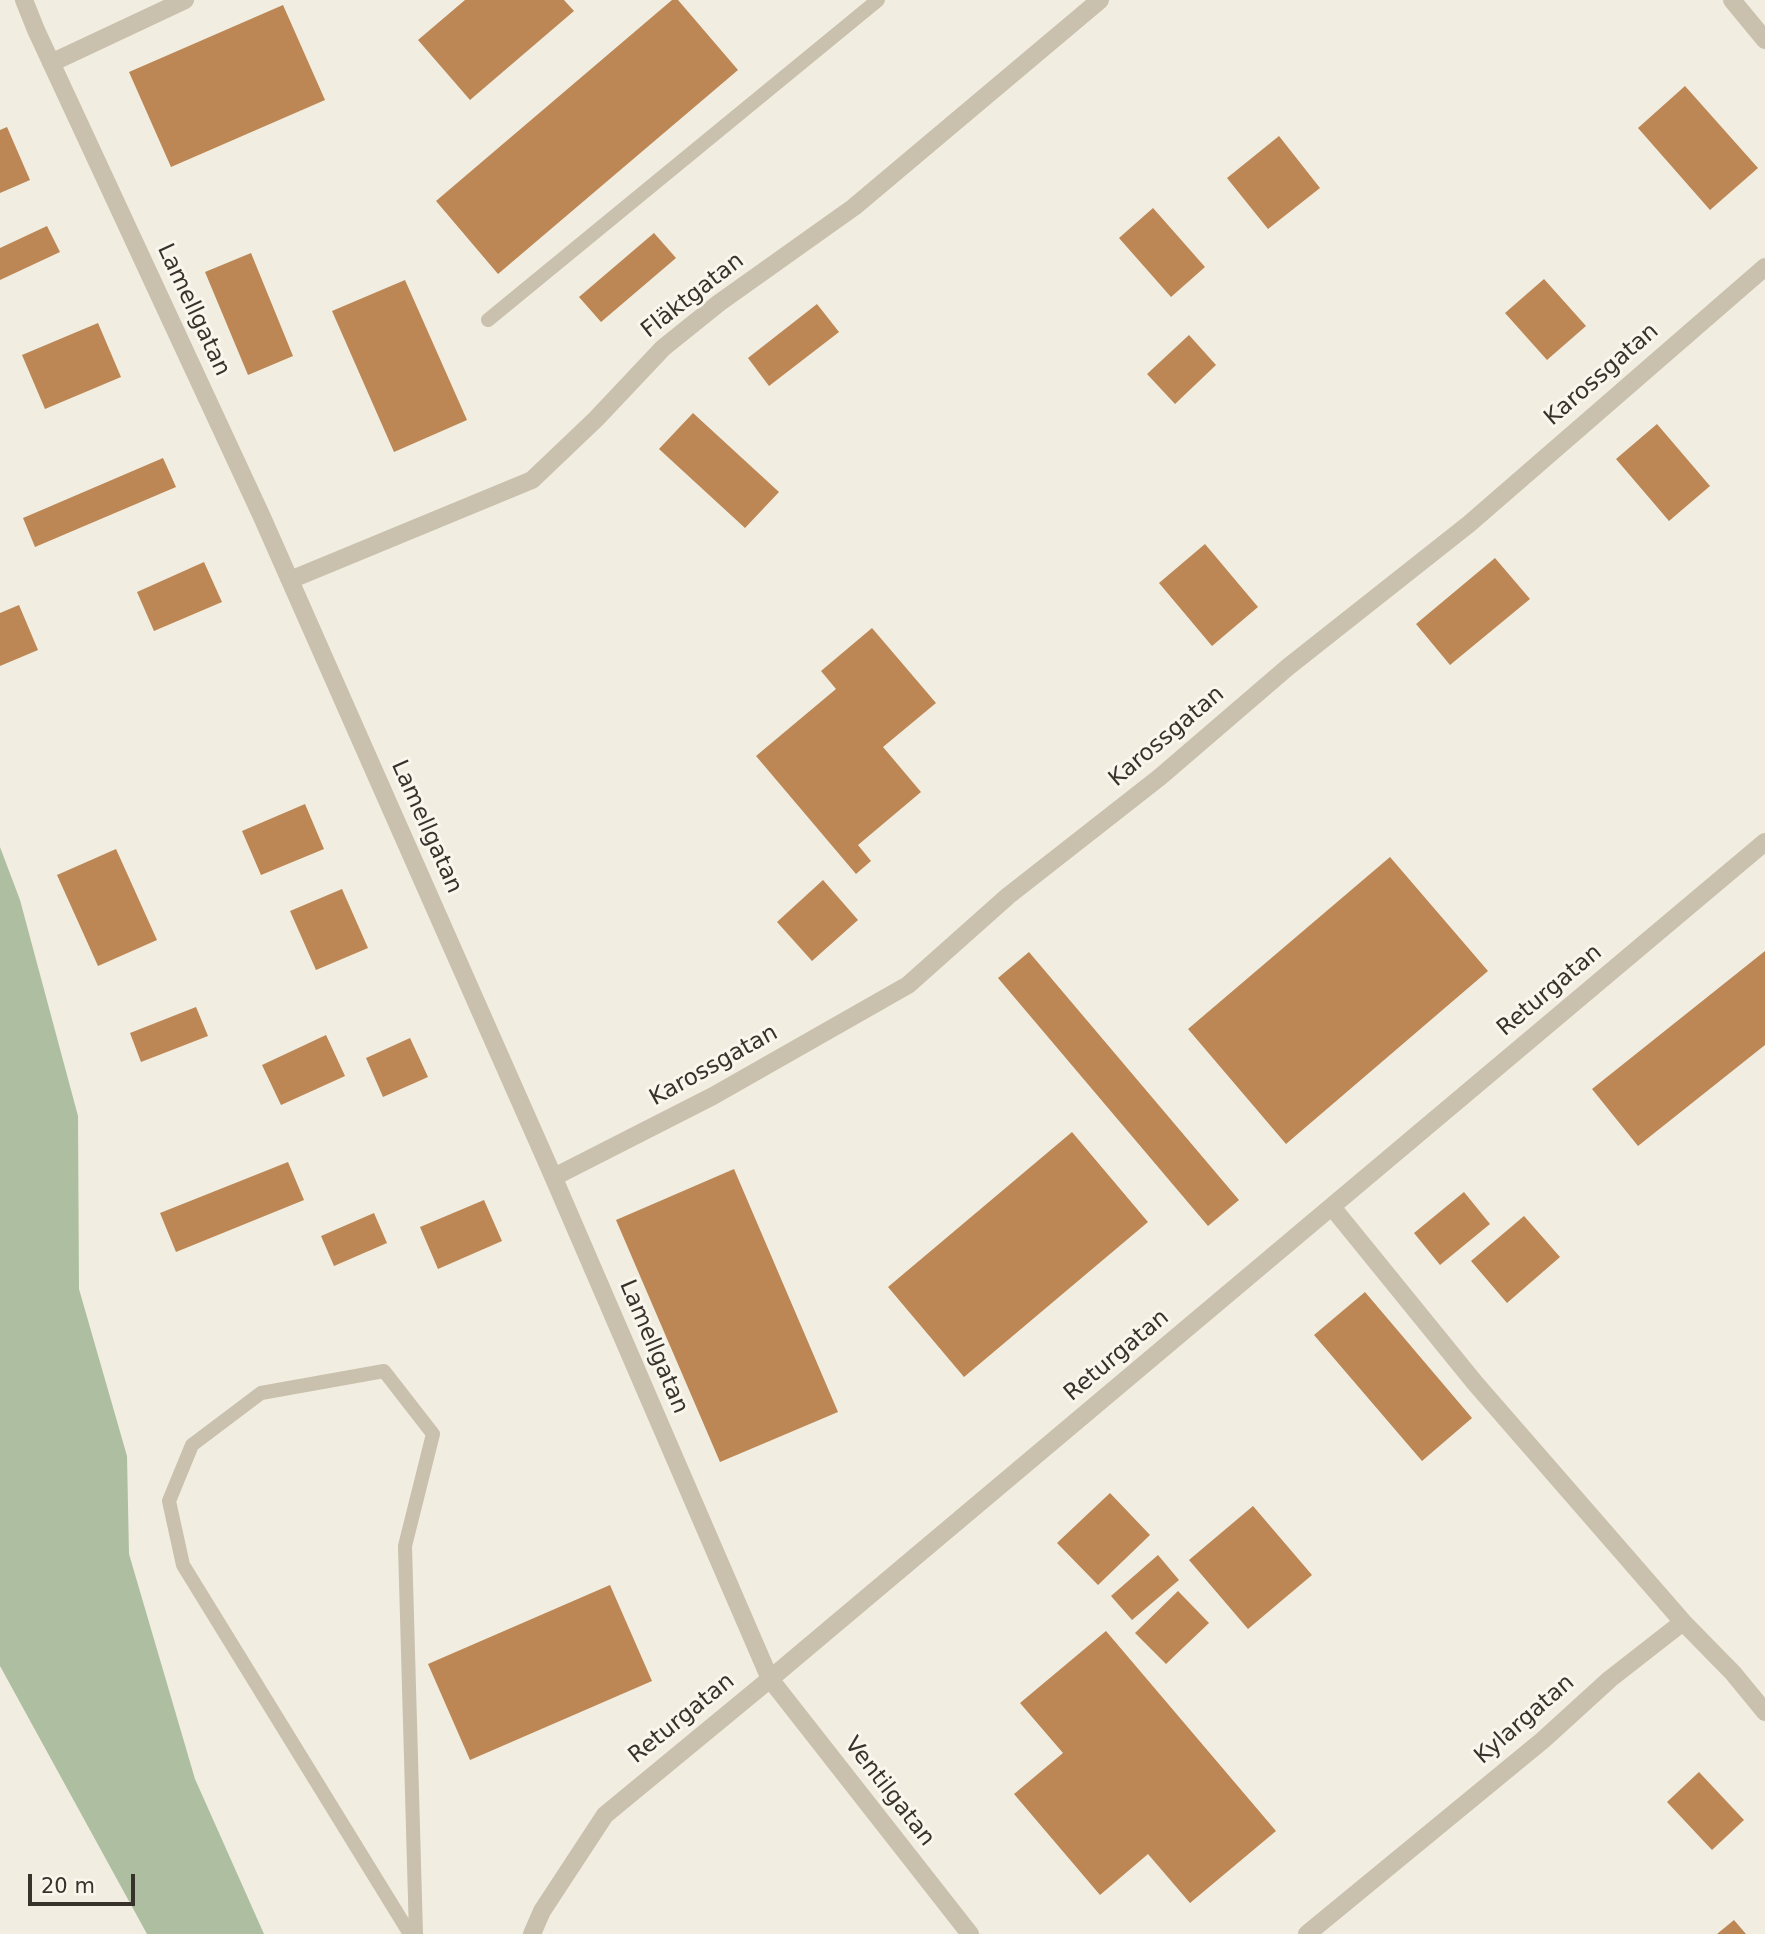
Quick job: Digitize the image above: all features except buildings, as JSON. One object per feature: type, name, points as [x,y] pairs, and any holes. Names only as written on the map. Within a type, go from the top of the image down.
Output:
[{"type":"street","name":"Lamellgatan","points":[[24,0],[290,580],[554,1177],[770,1679]]},
{"type":"street","points":[[51,63],[185,0]]},
{"type":"street","name":"Fläktgatan","points":[[290,580],[532,480],[596,419],[663,348],[719,303],[854,207],[1100,0]]},
{"type":"street","points":[[1732,0],[1765,40]]},
{"type":"street","name":"Karossgatan","points":[[554,1177],[713,1096],[908,985],[1008,895],[1160,777],[1288,667],[1469,524],[1765,267]]},
{"type":"street","name":"Returgatan","points":[[532,1934],[541,1911],[605,1815],[1765,842]]},
{"type":"street","points":[[1332,1207],[1475,1383],[1765,1712]]},
{"type":"street","name":"Kylargatan","points":[[1307,1934],[1543,1740],[1610,1679],[1683,1622]]},
{"type":"street","name":"Ventilgatan","points":[[770,1679],[970,1934]]},
{"type":"lane","points":[[488,320],[878,0]]},
{"type":"lane","points":[[410,1934],[183,1565],[169,1502],[192,1445],[261,1394],[384,1371],[433,1434],[405,1546],[416,1934]]},
{"type":"green space","points":[[0,847],[20,900],[78,1116],[79,1289],[127,1456],[129,1554],[195,1779],[264,1934],[147,1934],[0,1666]]}]
